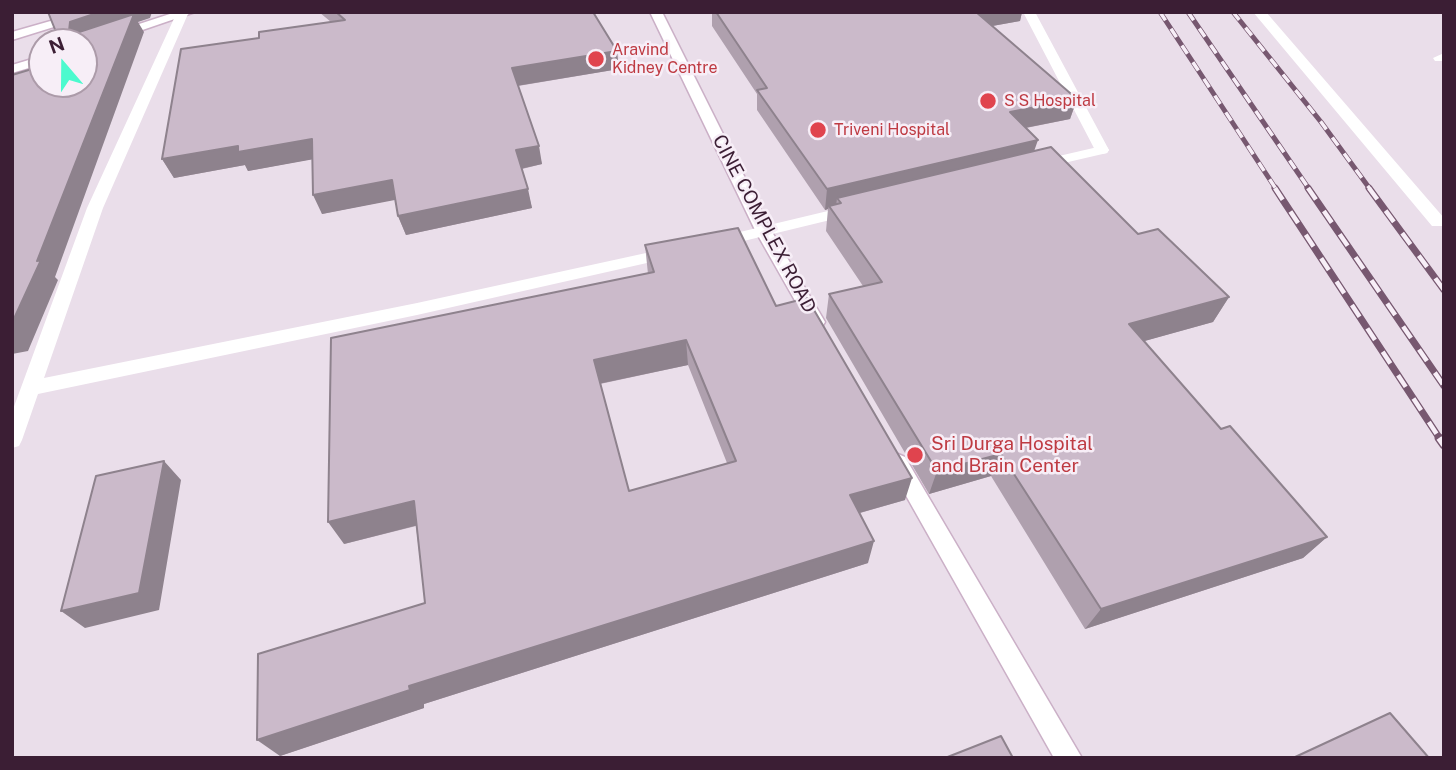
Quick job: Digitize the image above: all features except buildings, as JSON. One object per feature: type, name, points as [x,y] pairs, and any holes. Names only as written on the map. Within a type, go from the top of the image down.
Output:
[{"type":"street","points":[[12,36],[96,12]]},
{"type":"street","name":"CINE COMPLEX ROAD","points":[[656,12],[764,232],[826,340]]},
{"type":"street","points":[[1021,169],[1102,149],[1029,12]]},
{"type":"street","points":[[1259,12],[1438,222]]},
{"type":"street","points":[[98,41],[185,13]]},
{"type":"street","points":[[12,440],[95,208],[185,13]]},
{"type":"street","points":[[31,388],[417,309],[872,206]]},
{"type":"street","points":[[889,447],[1069,758]]},
{"type":"railway","points":[[1160,12],[1276,189]]},
{"type":"railway","points":[[1188,12],[1309,189]]},
{"type":"railway","points":[[1233,12],[1321,122],[1370,189]]},
{"type":"railway","points":[[1275,188],[1440,439]]},
{"type":"railway","points":[[1308,188],[1444,386]]},
{"type":"railway","points":[[1369,188],[1444,290]]},
{"type":"railway","points":[[1439,438],[1444,445]]},
{"type":"place","name":"Aravind Kidney Centre","points":[[596,59]]},
{"type":"place","name":"S S Hospital","points":[[988,101]]},
{"type":"place","name":"Triveni Hospital","points":[[818,130]]},
{"type":"place","name":"Sri Durga Hospital and Brain Center","points":[[915,455]]}]
